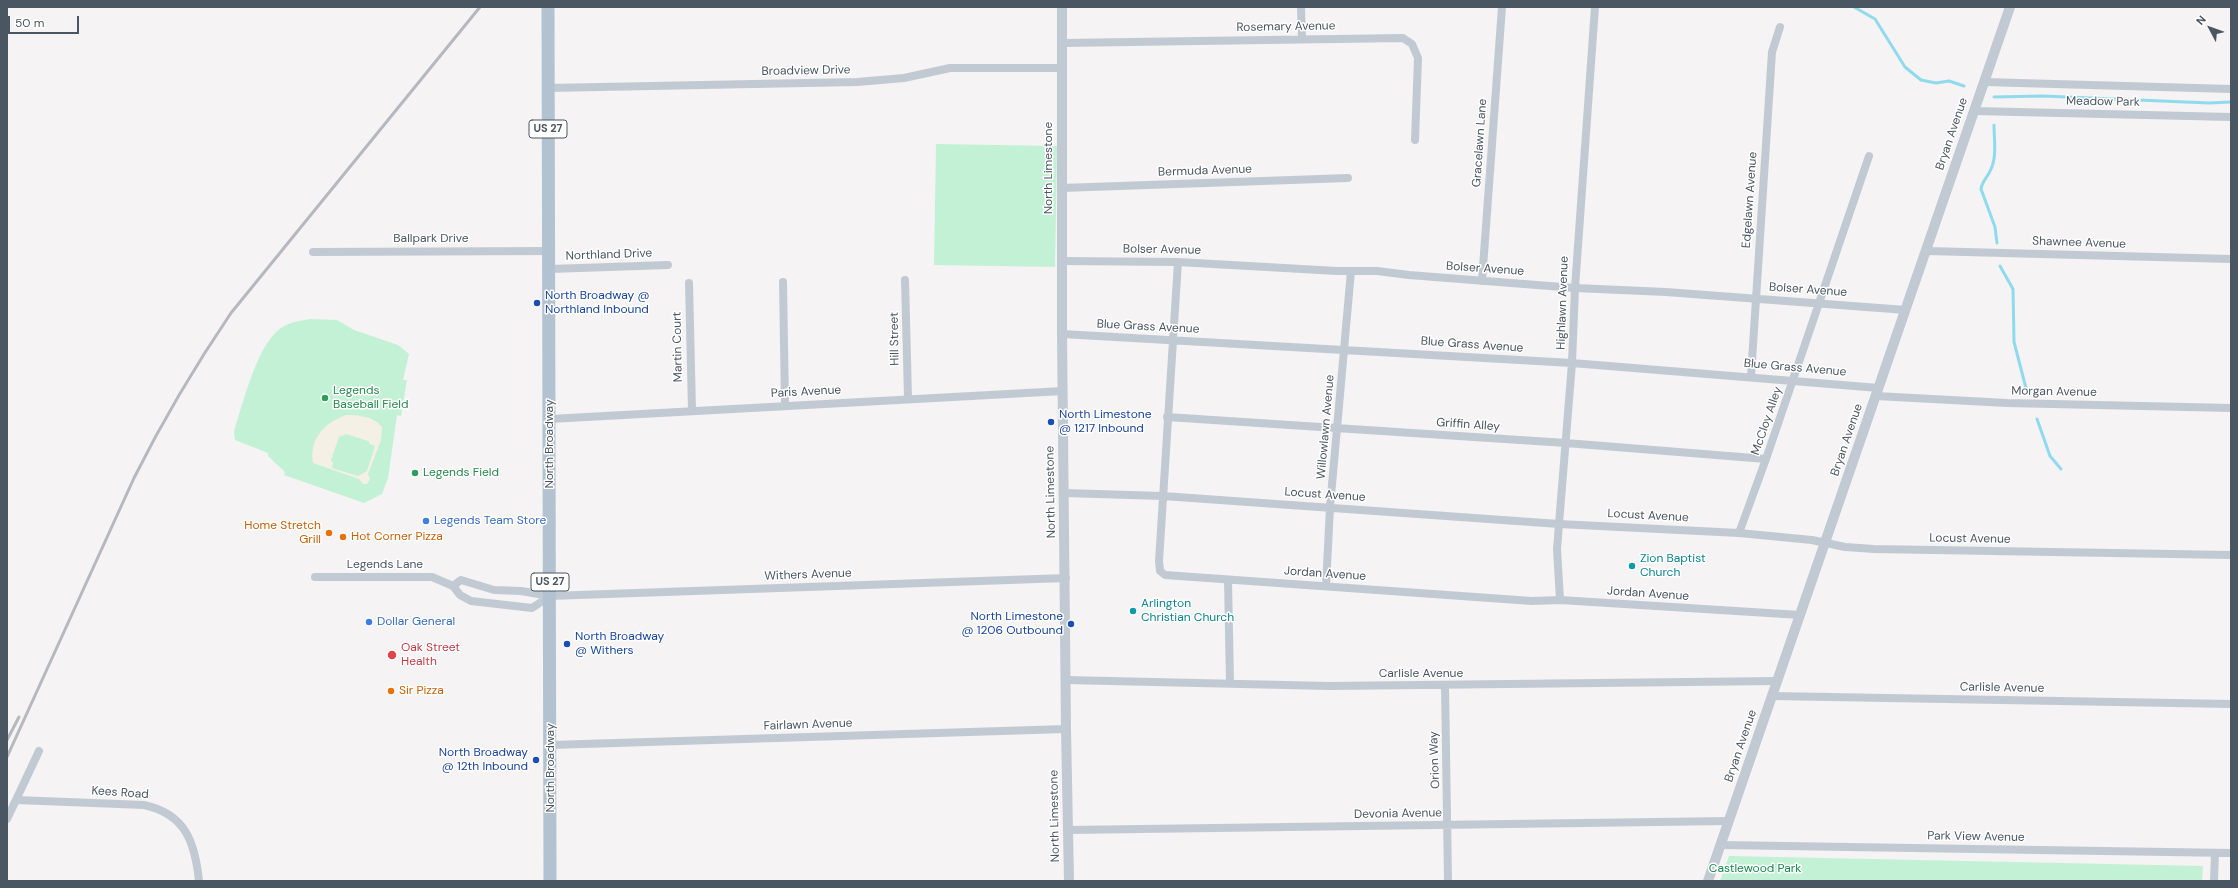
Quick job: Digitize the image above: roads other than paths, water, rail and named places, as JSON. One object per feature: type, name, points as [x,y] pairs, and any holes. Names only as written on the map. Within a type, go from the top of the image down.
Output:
[{"type":"main road","name":"North Broadway","points":[[548,7],[550,251],[550,881]]},
{"type":"street","name":"North Limestone","points":[[1062,7],[1062,334],[1069,881]]},
{"type":"street","points":[[1302,7],[1302,39]]},
{"type":"street","name":"Gracelawn Lane","points":[[1482,281],[1502,7]]},
{"type":"street","name":"Highlawn Avenue","points":[[1560,600],[1557,569],[1559,524],[1572,363],[1574,288],[1595,7]]},
{"type":"street","name":"Bryan Avenue","points":[[1708,881],[1927,251],[2010,7]]},
{"type":"street","name":"Edgelawn Avenue","points":[[1750,376],[1772,52],[1780,27]]},
{"type":"street","name":"Rosemary Avenue","points":[[1062,43],[1404,38],[1412,44],[1418,58],[1415,140]]},
{"type":"street","name":"Broadview Drive","points":[[548,88],[857,82],[904,78],[950,68],[1062,68]]},
{"type":"street","name":"Meadow Park","points":[[1984,82],[2231,89]]},
{"type":"street","name":"Meadow Park","points":[[1974,111],[2231,117]]},
{"type":"street","name":"McCloy Alley","points":[[1739,533],[1793,381],[1869,156]]},
{"type":"street","name":"Bermuda Avenue","points":[[1062,188],[1348,178]]},
{"type":"street","name":"Ballpark Drive","points":[[313,252],[550,251]]},
{"type":"street","name":"Shawnee Avenue","points":[[1927,251],[2231,260]]},
{"type":"street","name":"Bolser Avenue","points":[[1062,261],[1178,262],[1350,271],[1377,271],[1574,288],[1820,302],[1906,310]]},
{"type":"street","name":"Jordan Avenue","points":[[1178,262],[1159,562],[1160,571],[1165,575],[1174,577],[1532,601],[1560,600],[1800,615]]},
{"type":"street","name":"Northland Drive","points":[[550,269],[668,265]]},
{"type":"street","name":"Willowlawn Avenue","points":[[1326,586],[1330,507],[1345,349],[1350,271]]},
{"type":"street","name":"Hill Street","points":[[906,280],[908,398]]},
{"type":"street","points":[[783,282],[784,405]]},
{"type":"street","name":"Martin Court","points":[[689,283],[692,410]]},
{"type":"street","name":"Blue Grass Avenue","points":[[1062,334],[1572,363],[1750,376],[1878,392]]},
{"type":"street","name":"Paris Avenue","points":[[550,419],[1063,390]]},
{"type":"street","name":"Morgan Avenue","points":[[1878,392],[2007,403],[2231,408]]},
{"type":"street","name":"Griffin Alley","points":[[1167,417],[1566,443],[1766,459]]},
{"type":"street","name":"Locust Avenue","points":[[1064,493],[1163,496],[1559,524],[1739,533],[1799,538],[1824,544],[1874,549],[2231,555]]},
{"type":"street","name":"Legends Lane","points":[[315,577],[432,577],[453,586],[460,595],[471,601],[532,608],[550,596]]},
{"type":"street","name":"Withers Avenue","points":[[550,596],[1066,578]]},
{"type":"street","points":[[453,586],[461,580],[494,590],[521,591],[550,596]]},
{"type":"street","points":[[1228,580],[1230,683]]},
{"type":"street","name":"Carlisle Avenue","points":[[1066,680],[1328,686],[1445,686],[1777,681]]},
{"type":"street","name":"Orion Way","points":[[1445,686],[1448,881]]},
{"type":"street","name":"Carlisle Avenue","points":[[1772,696],[2231,704]]},
{"type":"street","name":"Fairlawn Avenue","points":[[551,745],[1066,729]]},
{"type":"street","points":[[7,819],[39,751]]},
{"type":"street","name":"Kees Road","points":[[16,800],[144,805],[163,811],[179,823],[192,843],[199,881]]},
{"type":"street","name":"Devonia Avenue","points":[[1068,830],[1730,821]]},
{"type":"street","name":"Park View Avenue","points":[[1721,845],[2231,853]]},
{"type":"street","points":[[2214,881],[2215,853]]},
{"type":"waterway","points":[[1854,7],[1875,19],[1905,67],[1921,80],[1936,83],[1949,81],[1964,86]]},
{"type":"waterway","points":[[1994,97],[2043,96],[2209,103],[2231,102]]},
{"type":"waterway","points":[[1994,125],[1995,147],[1993,164],[1981,189],[1995,227],[1997,243]]},
{"type":"waterway","points":[[2000,266],[2013,289],[2014,342],[2027,392]]},
{"type":"waterway","points":[[2037,419],[2050,456],[2061,469]]},
{"type":"railway","points":[[7,757],[134,478],[168,414],[205,353],[231,313],[480,7]]},
{"type":"railway","points":[[7,740],[19,717]]},
{"type":"place","name":"North Broadway @ Northland Inbound","points":[[537,303]]},
{"type":"place","name":"Legends Baseball Field","points":[[325,398]]},
{"type":"place","name":"North Limestone @ 1217 Inbound","points":[[1051,422]]},
{"type":"place","name":"Legends Field","points":[[415,473]]},
{"type":"place","name":"Legends Team Store","points":[[426,521]]},
{"type":"place","name":"Home Stretch Grill","points":[[329,533]]},
{"type":"place","name":"Hot Corner Pizza","points":[[343,537]]},
{"type":"place","name":"Zion Baptist Church","points":[[1632,566]]},
{"type":"place","name":"Arlington Christian Church","points":[[1133,611]]},
{"type":"place","name":"Dollar General","points":[[369,622]]},
{"type":"place","name":"North Limestone @ 1206 Outbound","points":[[1071,624]]},
{"type":"place","name":"North Broadway @ Withers","points":[[567,644]]},
{"type":"place","name":"Oak Street Health","points":[[392,655]]},
{"type":"place","name":"Sir Pizza","points":[[391,691]]},
{"type":"place","name":"North Broadway @ 12th Inbound","points":[[536,760]]},
{"type":"park label","name":"Castlewood Park","points":[[1755,869]]}]
